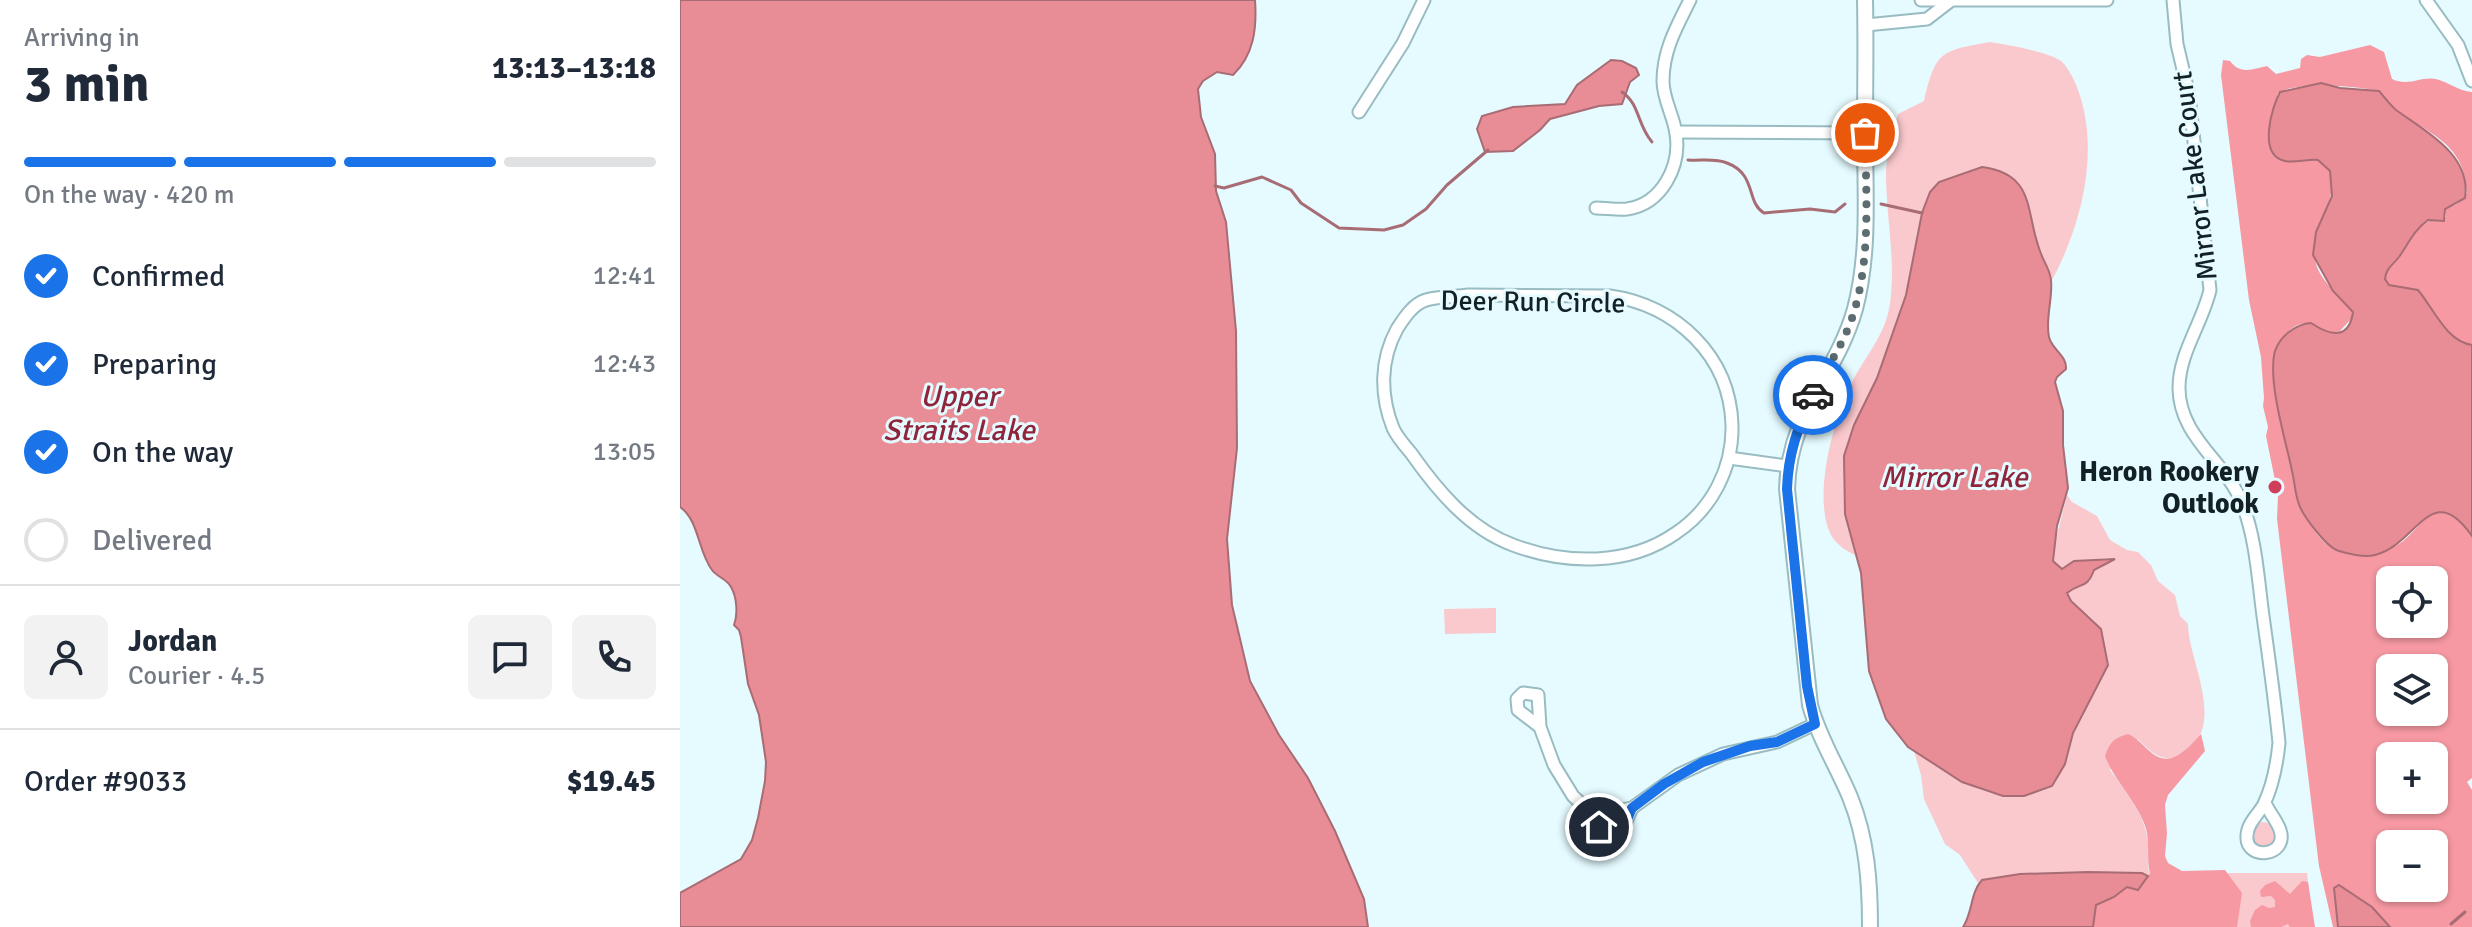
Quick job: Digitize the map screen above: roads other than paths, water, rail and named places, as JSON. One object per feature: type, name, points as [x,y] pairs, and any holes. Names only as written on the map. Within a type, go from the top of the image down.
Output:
[{"type":"main road","points":[[1866,0],[1865,236],[1859,292],[1845,337],[1794,437],[1787,466],[1787,489],[1808,695],[1815,724],[1859,823],[1868,870],[1870,927]]},
{"type":"street","points":[[1359,112],[1403,43],[1424,0]]},
{"type":"street","points":[[1596,208],[1628,209],[1646,202],[1661,191],[1670,175],[1676,157],[1676,132],[1667,110],[1663,84],[1664,60],[1671,37],[1690,0]]},
{"type":"street","points":[[1921,0],[2107,0]]},
{"type":"street","name":"Mirror Lake Court","points":[[2173,0],[2177,44],[2191,109],[2210,290],[2181,367],[2179,391],[2196,439],[2234,484],[2253,543],[2279,743],[2276,767],[2265,803]]},
{"type":"street","points":[[2426,0],[2458,45],[2472,81]]},
{"type":"street","points":[[1866,25],[1927,19],[1949,2]]},
{"type":"street","points":[[1676,132],[1865,133]]},
{"type":"street","name":"Deer Run Circle","points":[[1469,295],[1610,296],[1632,299],[1677,321],[1694,336],[1718,367],[1728,391],[1732,415],[1729,458],[1719,485],[1703,509],[1687,526],[1662,543],[1636,554],[1608,558],[1572,559],[1535,552],[1512,545],[1467,518],[1434,484],[1394,430],[1383,386],[1384,361],[1405,315],[1425,300],[1469,295]]},
{"type":"street","points":[[1729,458],[1787,466]]},
{"type":"street","points":[[1587,809],[1611,813],[1632,808],[1664,784],[1703,762],[1736,750],[1777,742],[1815,724]]},
{"type":"street","points":[[1540,727],[1565,785],[1599,827],[1609,831],[1624,826],[1632,808]]},
{"type":"water","name":"Upper Straits Lake","points":[[680,0],[1255,0],[1254,31],[1246,59],[1233,75],[1217,72],[1203,81],[1198,89],[1201,117],[1215,154],[1216,191],[1226,222],[1236,331],[1237,448],[1227,539],[1232,605],[1250,681],[1279,735],[1308,778],[1335,831],[1364,899],[1368,927],[680,927],[680,893],[741,859],[752,840],[766,762],[741,637],[734,625],[736,606],[733,591],[707,563],[695,528],[680,507]]},
{"type":"water","points":[[1611,60],[1622,61],[1636,68],[1639,75],[1630,82],[1622,104],[1599,106],[1550,119],[1513,151],[1485,152],[1477,129],[1482,116],[1513,107],[1565,104],[1577,85]]},
{"type":"water","points":[[2321,83],[2379,91],[2396,110],[2443,145],[2461,168],[2465,198],[2445,209],[2444,221],[2428,220],[2419,228],[2388,269],[2385,279],[2389,285],[2418,290],[2448,331],[2472,345],[2472,536],[2458,519],[2445,513],[2434,513],[2390,549],[2362,556],[2334,549],[2311,525],[2298,503],[2275,394],[2275,351],[2285,336],[2305,324],[2311,323],[2331,332],[2343,331],[2351,321],[2353,312],[2333,291],[2313,255],[2316,232],[2332,196],[2330,171],[2318,160],[2285,161],[2276,157],[2271,150],[2269,130],[2280,92]]},
{"type":"water","name":"Mirror Lake","points":[[1982,167],[2012,178],[2026,197],[2035,236],[2050,276],[2049,337],[2066,364],[2066,369],[2055,382],[2063,411],[2068,488],[2057,526],[2053,561],[2062,569],[2074,561],[2115,559],[2094,570],[2086,583],[2067,593],[2071,601],[2101,629],[2108,665],[2073,733],[2065,764],[2052,786],[2024,796],[2003,796],[1962,782],[1908,747],[1886,719],[1869,671],[1861,573],[1845,514],[1844,456],[1854,425],[1877,378],[1906,295],[1922,213],[1930,192],[1939,182]]},
{"type":"water","points":[[2142,873],[2148,876],[2138,890],[2127,887],[2096,905],[2093,927],[1963,927],[1982,880],[2020,874]]},
{"type":"water","points":[[2339,885],[2372,907],[2390,927],[2338,927],[2334,888]]},
{"type":"waterway","points":[[1622,92],[1632,102],[1652,142]]},
{"type":"waterway","points":[[1215,186],[1224,188],[1262,177],[1291,190],[1301,203],[1339,228],[1384,230],[1403,225],[1426,209],[1447,185],[1488,150]]},
{"type":"waterway","points":[[1688,160],[1718,161],[1736,168],[1743,174],[1755,203],[1764,213],[1810,209],[1835,212],[1845,204]]},
{"type":"waterway","points":[[1881,204],[1922,213]]},
{"type":"waterway","points":[[2451,924],[2465,912]]},
{"type":"place","name":"Heron Rookery Outlook","points":[[2275,487]]}]
